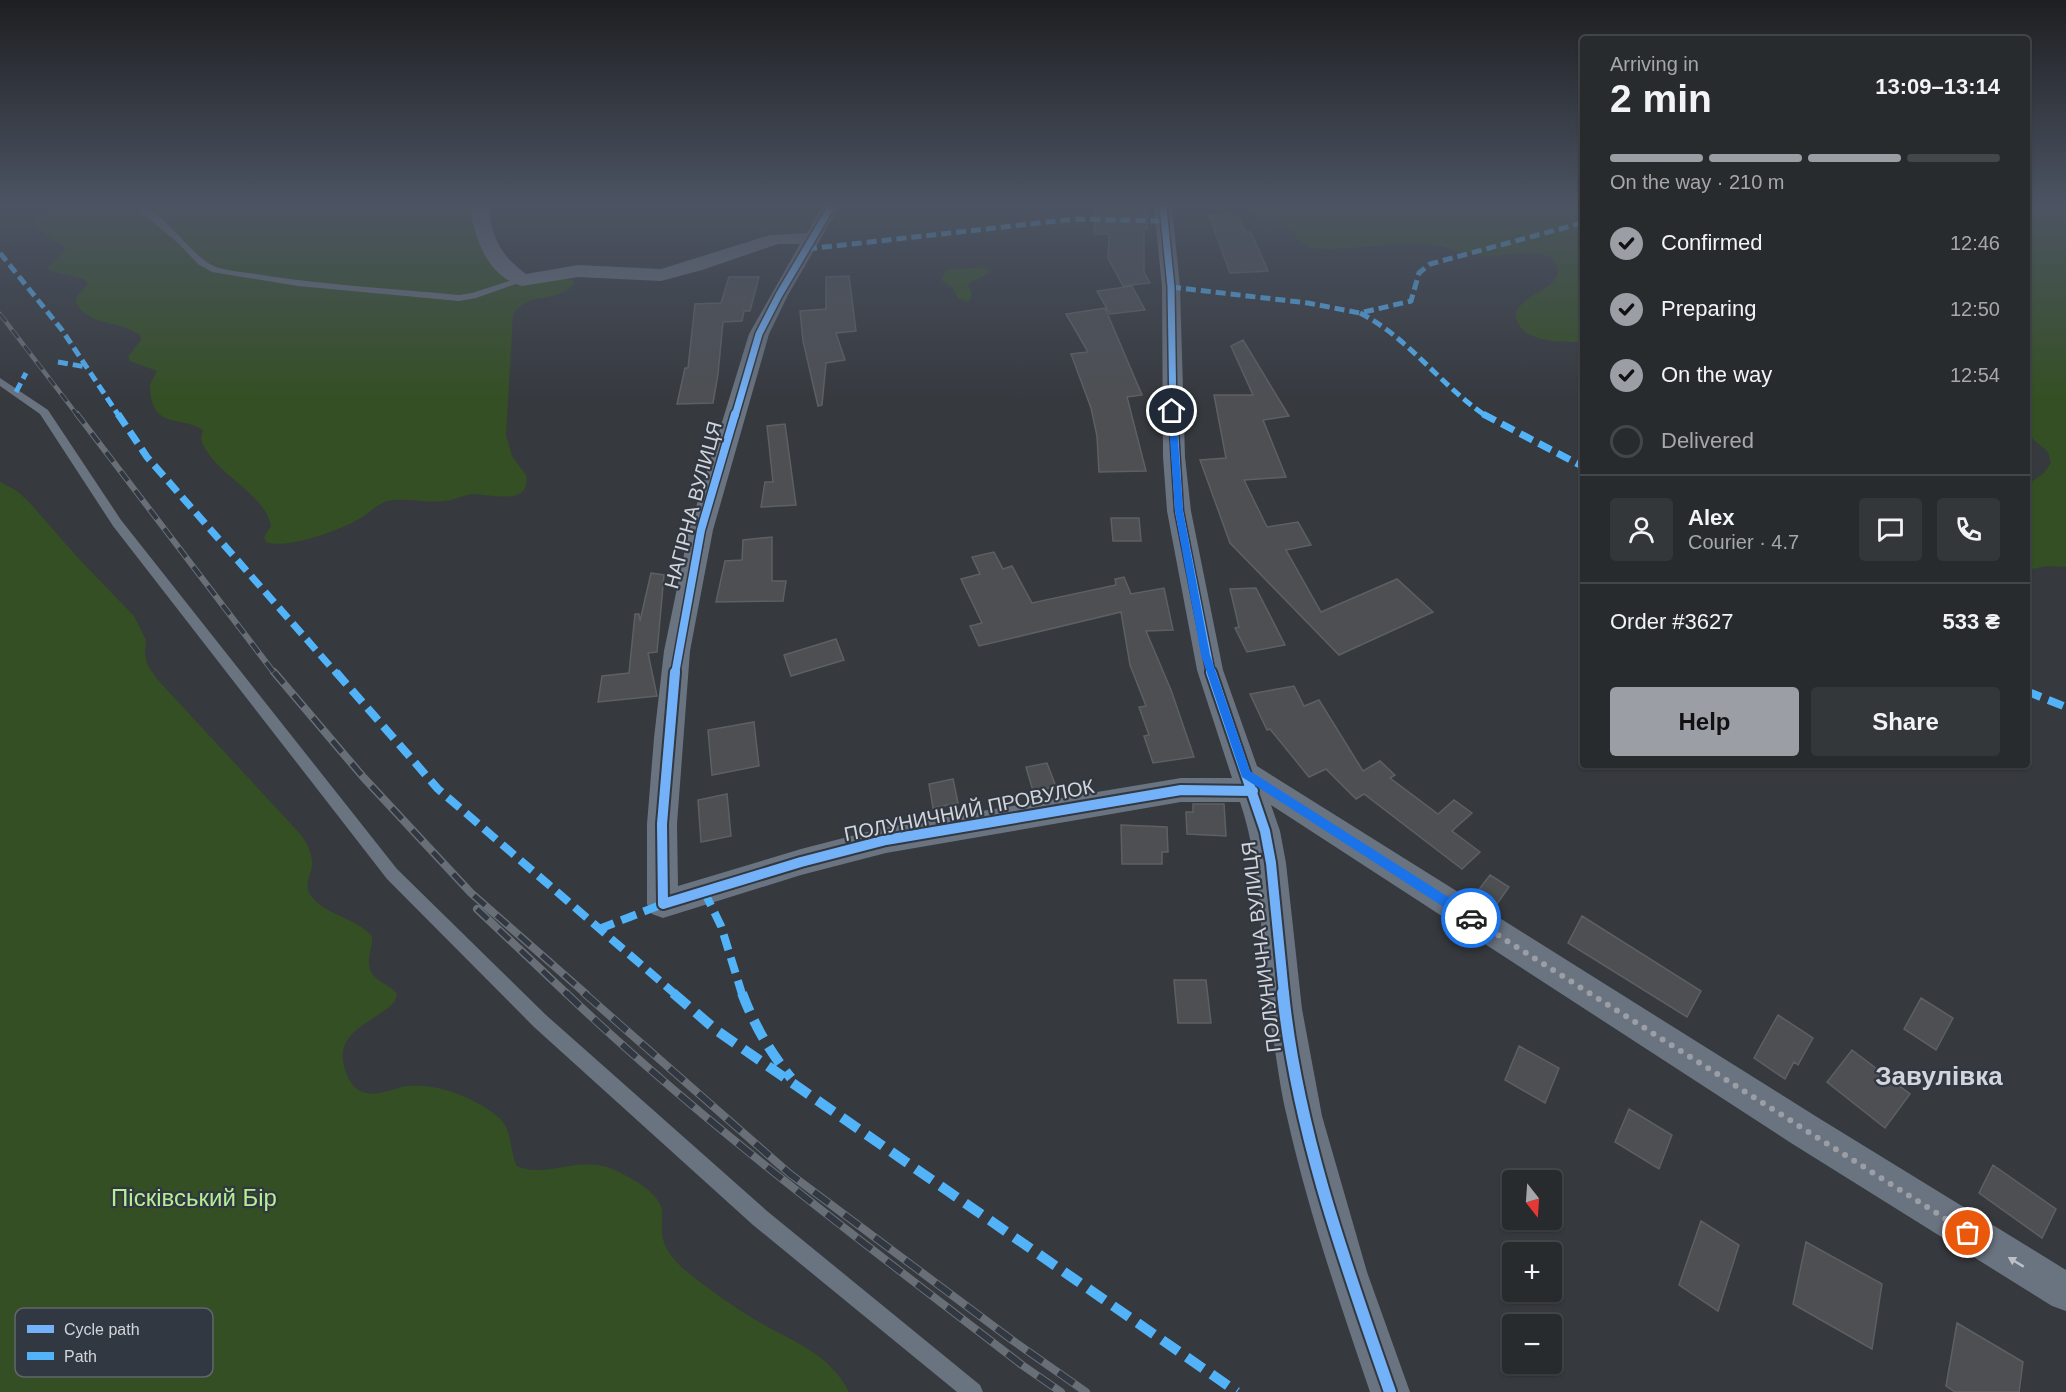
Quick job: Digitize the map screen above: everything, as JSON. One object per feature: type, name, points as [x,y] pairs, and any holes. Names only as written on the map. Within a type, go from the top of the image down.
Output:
[{"type":"street","points":[[511,272],[522,280],[563,272]]},
{"type":"street","points":[[590,272],[661,275],[673,272]]},
{"type":"street","name":"НАГІРНА ВУЛИЦЯ","points":[[663,904],[662,824],[677,651],[700,530],[759,334],[793,272]]},
{"type":"street","name":"ПОЛУНИЧНА ВУЛИЦЯ","points":[[1169,272],[1172,411],[1179,511],[1206,655],[1269,848],[1285,1009],[1304,1116],[1348,1272],[1390,1392]]},
{"type":"street","name":"ПОЛУНИЧНИЙ ПРОВУЛОК","points":[[663,904],[801,862],[886,840],[1181,790],[1226,789],[1249,783],[2066,1292]]},
{"type":"lane","points":[[223,272],[342,288],[459,298],[522,280]]},
{"type":"lane","points":[[0,381],[44,411],[117,523],[392,874],[540,1021],[760,1218],[973,1392]]},
{"type":"green space","points":[[55,272],[508,272],[510,276],[565,278],[573,280],[574,283],[559,294],[527,302],[513,314],[506,435],[512,456],[526,475],[526,485],[522,491],[508,497],[472,494],[439,501],[388,501],[351,523],[327,533],[299,541],[275,544],[266,542],[264,537],[271,526],[267,514],[249,492],[215,462],[201,439],[203,430],[168,419],[155,409],[151,399],[150,384],[157,371],[130,361],[128,357],[141,340],[141,336],[124,327],[90,316],[76,303],[76,298],[88,283],[84,279]]},
{"type":"green space","points":[[945,272],[989,273],[968,284],[972,294],[969,302],[958,299],[953,288],[941,280]]},
{"type":"green space","points":[[1558,272],[1580,272],[1580,342],[1546,340],[1536,337],[1521,328],[1516,319],[1520,306],[1551,284]]},
{"type":"green space","points":[[2030,272],[2066,272],[2066,567],[2047,566],[2030,569],[2030,483],[2043,474],[2051,463],[2048,452],[2030,437]]},
{"type":"green space","name":"Пісківський Бір","points":[[0,482],[17,491],[29,502],[79,559],[134,616],[146,640],[147,664],[157,679],[302,836],[312,858],[308,882],[310,894],[323,907],[357,924],[372,936],[370,970],[376,978],[397,994],[394,1003],[354,1032],[348,1040],[344,1049],[343,1061],[354,1087],[371,1094],[418,1085],[455,1093],[478,1103],[502,1121],[508,1133],[517,1166],[541,1170],[591,1165],[619,1172],[637,1182],[658,1200],[662,1213],[663,1239],[670,1254],[686,1271],[757,1321],[797,1342],[821,1358],[841,1379],[849,1392],[0,1392]]},
{"type":"building","points":[[1115,272],[1144,272],[1150,283],[1123,286]]},
{"type":"building","points":[[849,276],[856,331],[836,333],[845,360],[826,363],[822,405],[818,406],[803,341],[800,311],[826,309],[826,277]]},
{"type":"building","points":[[729,277],[759,277],[750,311],[744,311],[742,321],[723,322],[713,403],[677,404],[685,368],[688,368],[695,304],[721,303]]},
{"type":"building","points":[[1132,286],[1145,310],[1110,314],[1097,291]]},
{"type":"building","points":[[1105,308],[1142,395],[1127,397],[1146,471],[1099,472],[1097,436],[1091,408],[1071,354],[1088,352],[1066,314]]},
{"type":"building","points":[[1243,340],[1289,416],[1263,420],[1286,477],[1244,480],[1267,527],[1298,522],[1311,545],[1286,550],[1321,612],[1397,579],[1433,612],[1339,655],[1230,543],[1200,460],[1226,458],[1214,395],[1253,395],[1231,346]]},
{"type":"building","points":[[785,424],[796,505],[761,507],[765,482],[773,482],[767,426]]},
{"type":"building","points":[[1111,518],[1139,518],[1141,541],[1113,541]]},
{"type":"building","points":[[772,537],[772,581],[786,581],[783,601],[716,602],[725,561],[742,560],[743,540]]},
{"type":"building","points":[[994,552],[1003,569],[1012,566],[1032,603],[1116,585],[1115,579],[1124,577],[1131,594],[1164,588],[1173,630],[1146,631],[1171,690],[1194,757],[1153,763],[1144,736],[1149,735],[1139,707],[1146,706],[1130,665],[1121,612],[979,646],[970,626],[982,623],[961,579],[980,574],[972,557]]},
{"type":"building","points":[[651,573],[664,575],[657,652],[648,653],[657,696],[598,702],[602,676],[629,673],[635,614],[639,614],[640,621]]},
{"type":"building","points":[[1256,588],[1285,645],[1247,652],[1235,628],[1239,627],[1230,589]]},
{"type":"building","points":[[836,639],[844,660],[791,676],[784,655]]},
{"type":"building","points":[[1294,686],[1304,706],[1319,700],[1363,771],[1380,761],[1395,775],[1390,778],[1438,814],[1454,800],[1472,813],[1452,831],[1480,852],[1462,869],[1364,794],[1356,799],[1326,769],[1309,777],[1270,729],[1267,730],[1250,694]]},
{"type":"building","points":[[754,722],[759,766],[712,775],[708,730]]},
{"type":"building","points":[[1047,763],[1056,787],[1033,791],[1026,767]]},
{"type":"building","points":[[953,779],[958,803],[933,808],[929,784]]},
{"type":"building","points":[[727,794],[731,836],[701,842],[698,800]]},
{"type":"building","points":[[1193,804],[1224,804],[1226,836],[1187,834],[1186,812],[1193,812]]},
{"type":"building","points":[[1121,825],[1167,827],[1168,852],[1162,852],[1162,864],[1122,864]]},
{"type":"building","points":[[1490,875],[1509,887],[1494,908],[1474,896]]},
{"type":"building","points":[[1582,916],[1701,991],[1687,1017],[1568,943]]},
{"type":"building","points":[[1174,980],[1206,980],[1211,1023],[1178,1023]]},
{"type":"building","points":[[1921,998],[1953,1018],[1936,1050],[1904,1029]]},
{"type":"building","points":[[1778,1015],[1813,1038],[1798,1065],[1794,1062],[1785,1079],[1754,1058]]},
{"type":"building","points":[[1519,1046],[1559,1068],[1545,1103],[1505,1080]]},
{"type":"building","points":[[1852,1050],[1910,1094],[1885,1128],[1827,1082]]},
{"type":"building","points":[[1629,1109],[1672,1135],[1659,1169],[1615,1142]]},
{"type":"building","points":[[1993,1165],[2056,1209],[2042,1238],[1979,1193]]},
{"type":"building","points":[[1701,1221],[1739,1245],[1718,1311],[1679,1285]]},
{"type":"building","points":[[1806,1242],[1882,1284],[1872,1349],[1793,1304]]},
{"type":"building","points":[[1957,1323],[2023,1362],[2019,1392],[1955,1392],[1946,1386]]},
{"type":"railway","points":[[0,314],[78,416]]},
{"type":"railway","points":[[77,414],[275,674]]},
{"type":"railway","points":[[274,672],[364,778],[471,893],[586,994]]},
{"type":"railway","points":[[477,909],[567,994]]},
{"type":"railway","points":[[566,993],[675,1091],[789,1185],[1022,1365],[1061,1392]]},
{"type":"railway","points":[[584,993],[790,1174],[1012,1340],[1086,1392]]},
{"type":"marked path","points":[[15,272],[62,330],[147,457],[438,789],[716,1030],[1237,1392]]},
{"type":"marked path","points":[[1171,287],[1308,303],[1360,313],[1411,301],[1420,272]]},
{"type":"marked path","points":[[1360,313],[1387,329],[1472,407],[1518,434],[1580,465]]},
{"type":"marked path","points":[[58,362],[86,367]]},
{"type":"marked path","points":[[16,392],[26,373]]},
{"type":"marked path","points":[[2030,693],[2066,707]]},
{"type":"marked path","points":[[704,891],[721,926],[752,1020],[774,1057],[791,1078]]},
{"type":"marked path","points":[[599,929],[663,904]]},
{"type":"cycle path","points":[[793,272],[759,334],[701,530],[677,651],[668,738],[662,824],[663,904],[801,862],[886,840],[1181,790],[1253,791]]},
{"type":"cycle path","points":[[1169,272],[1174,457],[1179,511],[1191,579],[1210,670],[1265,831],[1271,863],[1285,1009],[1304,1116],[1348,1272],[1390,1392]]},
{"type":"way so far","points":[[1471,918],[1968,1233]]},
{"type":"district","name":"Завулівка","points":[[1939,1076]]},
{"type":"route","points":[[1172,411],[1179,511],[1187,562],[1210,670],[1246,774],[1290,800],[1357,846],[1471,918]]}]
